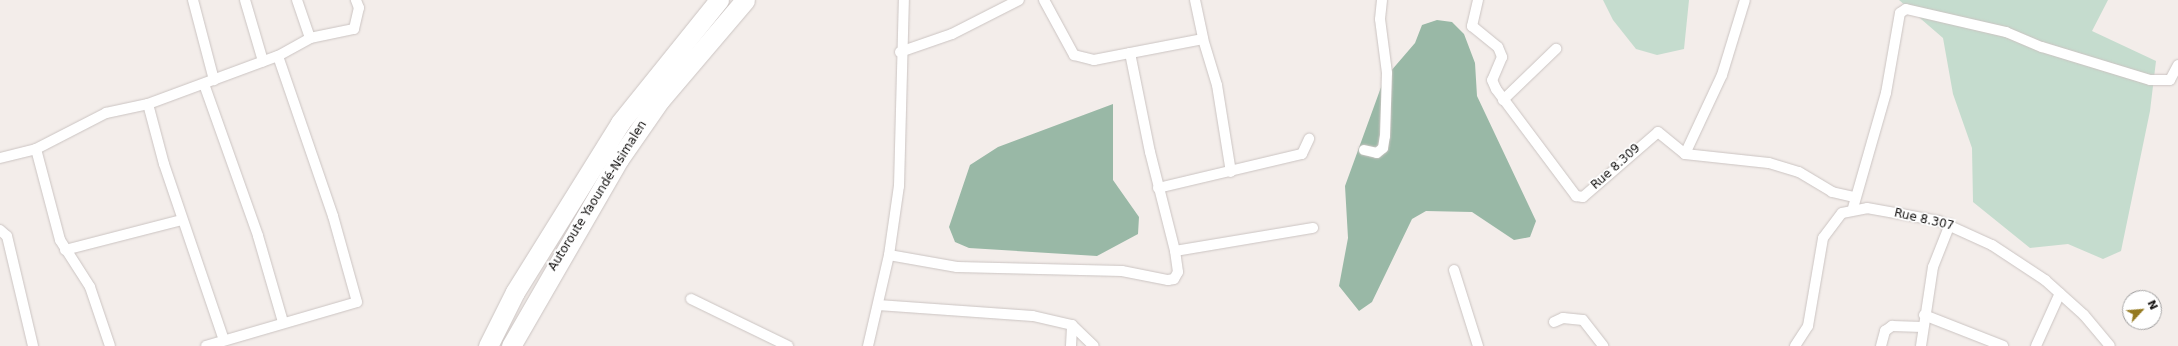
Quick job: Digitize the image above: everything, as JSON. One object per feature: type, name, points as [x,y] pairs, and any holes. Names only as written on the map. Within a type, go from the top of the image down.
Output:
[{"type":"highway","name":"Autoroute Yaoundé-Nsimalen","points":[[488,346],[515,292],[620,124],[719,0]]},
{"type":"highway","name":"Autoroute Yaoundé-Nsimalen","points":[[511,346],[619,159],[660,100],[745,0]]},
{"type":"street","points":[[193,0],[209,82],[284,322]]},
{"type":"street","points":[[245,0],[263,61]]},
{"type":"street","points":[[297,0],[310,38]]},
{"type":"street","points":[[0,158],[36,148],[106,113],[148,104],[278,56],[310,38],[354,29],[359,8],[356,0]]},
{"type":"street","points":[[868,346],[889,255],[899,186],[900,52],[904,0]]},
{"type":"street","points":[[900,52],[952,34],[1019,0]]},
{"type":"street","points":[[1044,0],[1074,55],[1094,60],[1203,39]]},
{"type":"street","points":[[1195,0],[1203,39],[1216,85],[1230,172]]},
{"type":"street","points":[[1364,150],[1377,152],[1383,148],[1385,136],[1387,73],[1380,19],[1382,0]]},
{"type":"street","name":"Rue 8.309","points":[[1478,0],[1472,26],[1500,51],[1492,80],[1503,100],[1576,196],[1584,197],[1653,134],[1664,134],[1685,154]]},
{"type":"street","points":[[1745,0],[1722,75],[1685,154],[1769,163],[1799,172],[1832,192],[1854,198]]},
{"type":"street","points":[[1794,346],[1808,326],[1823,238],[1842,213],[1853,208],[1854,198],[1886,93],[1900,13],[1906,9],[2006,32],[2042,47],[2150,80],[2170,80],[2178,65]]},
{"type":"street","points":[[1503,100],[1556,49]]},
{"type":"street","points":[[889,255],[957,267],[1122,271],[1168,280],[1174,279],[1178,272],[1175,251],[1158,188],[1130,53]]},
{"type":"street","points":[[206,346],[284,322],[357,302],[333,216],[278,56]]},
{"type":"street","points":[[148,104],[182,220],[224,340]]},
{"type":"street","points":[[1158,188],[1302,154],[1309,139]]},
{"type":"street","points":[[36,148],[66,250],[90,288],[110,346]]},
{"type":"street","name":"Rue 8.307","points":[[1853,208],[1903,213],[1950,224],[2006,253],[2060,293],[2110,346]]},
{"type":"street","points":[[66,250],[182,220]]},
{"type":"street","points":[[1921,346],[1924,315],[1934,267],[1950,224]]},
{"type":"street","points":[[1175,251],[1313,228]]},
{"type":"street","points":[[0,230],[7,236],[33,346]]},
{"type":"street","points":[[1454,270],[1478,346]]},
{"type":"street","points":[[2036,346],[2060,293]]},
{"type":"street","points":[[691,299],[788,346]]},
{"type":"street","points":[[878,305],[1033,316],[1072,325],[1094,346]]},
{"type":"street","points":[[1924,315],[2002,346]]},
{"type":"street","points":[[1554,322],[1563,318],[1583,320],[1602,346]]},
{"type":"street","points":[[1071,346],[1072,325]]},
{"type":"street","points":[[1881,346],[1885,331],[1892,326],[1923,327]]},
{"type":"green space","points":[[1603,0],[1689,0],[1684,49],[1657,55],[1636,49],[1613,20]]},
{"type":"green space","points":[[1899,0],[2108,0],[2092,31],[2156,61],[2150,111],[2121,251],[2103,259],[2068,244],[2030,248],[1973,202],[1972,148],[1953,94],[1943,38]]},
{"type":"green space","points":[[1437,20],[1452,22],[1464,34],[1475,63],[1477,96],[1536,221],[1530,237],[1514,240],[1472,212],[1426,211],[1412,219],[1372,302],[1359,311],[1339,286],[1348,238],[1345,186],[1384,79],[1415,43],[1422,25]]},
{"type":"green space","points":[[1113,104],[1113,180],[1139,217],[1138,234],[1097,256],[969,248],[955,242],[949,227],[970,165],[998,147]]}]
